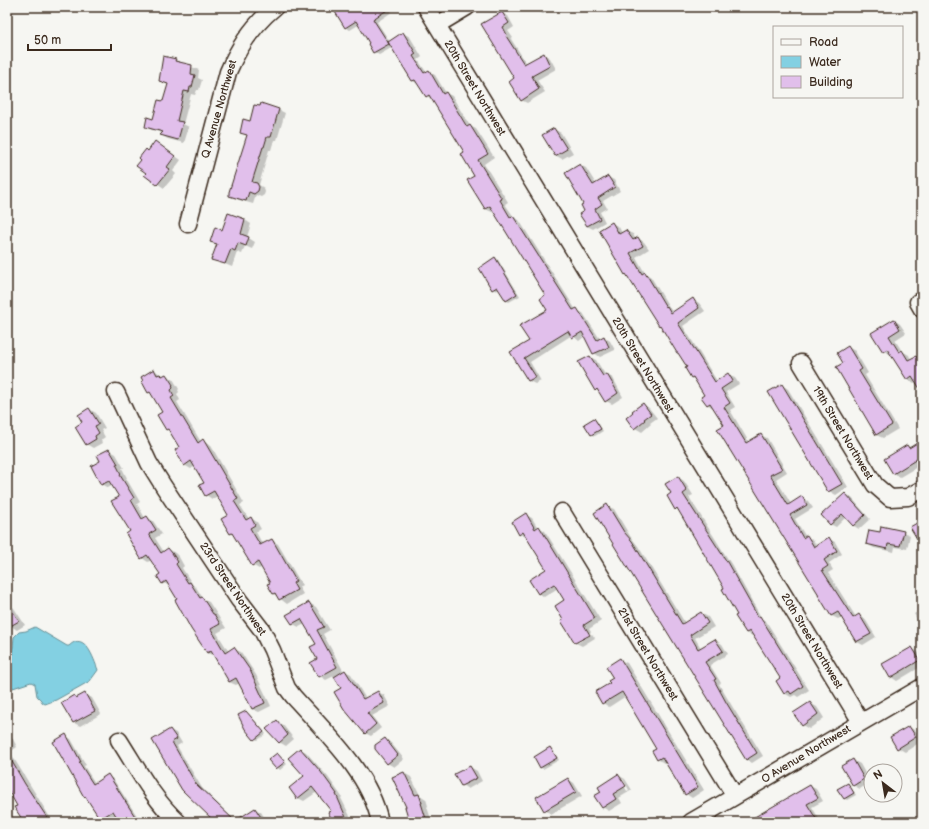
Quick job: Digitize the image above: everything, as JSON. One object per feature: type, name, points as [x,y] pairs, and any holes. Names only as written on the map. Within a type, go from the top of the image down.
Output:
[{"type":"street","name":"Q Avenue Northwest","points":[[188,224],[228,72],[234,57],[243,41],[264,16],[275,7]]},
{"type":"street","name":"20th Street Northwest","points":[[426,7],[861,722]]},
{"type":"street","points":[[437,25],[467,7]]},
{"type":"street","name":"19th Street Northwest","points":[[801,363],[875,485],[890,498],[908,497],[922,489]]},
{"type":"street","name":"23rd Street Northwest","points":[[116,392],[149,463],[164,488],[239,600],[262,630],[272,650],[287,688],[292,696],[350,761],[364,781],[372,797],[380,822]]},
{"type":"street","name":"21st Street Northwest","points":[[562,512],[735,796]]},
{"type":"street","name":"O Avenue Northwest","points":[[691,822],[922,687]]},
{"type":"street","points":[[119,740],[156,799],[178,822]]},
{"type":"water","points":[[35,627],[67,646],[75,642],[84,644],[88,648],[98,670],[90,681],[56,700],[45,704],[37,696],[35,684],[31,682],[13,688],[7,682],[7,662],[13,647],[14,637],[19,632]]},
{"type":"building","points":[[332,7],[392,7],[373,19],[389,44],[373,53],[356,21],[345,28]]},
{"type":"building","points":[[502,12],[509,23],[503,27],[507,35],[506,36],[524,64],[544,53],[550,66],[532,76],[539,89],[521,101],[509,82],[514,78],[481,24]]},
{"type":"building","points":[[403,32],[416,54],[413,56],[424,73],[429,70],[443,94],[446,92],[467,127],[470,125],[488,154],[478,160],[502,199],[500,200],[510,217],[513,216],[573,310],[577,308],[597,340],[604,336],[609,347],[593,354],[582,332],[572,338],[568,331],[524,358],[536,377],[528,381],[510,352],[529,341],[519,326],[547,310],[540,299],[545,295],[490,206],[485,209],[467,180],[474,176],[461,154],[464,152],[429,95],[426,97],[415,80],[412,81],[388,42]]},
{"type":"building","points":[[163,56],[176,59],[175,61],[192,65],[191,74],[195,75],[189,92],[184,91],[177,121],[183,122],[178,140],[160,135],[163,132],[145,127],[147,117],[153,119],[158,100],[163,101],[168,84],[159,81]]},
{"type":"building","points":[[261,103],[279,109],[271,137],[267,137],[252,182],[257,183],[259,187],[258,191],[254,194],[249,192],[246,201],[229,196],[229,192],[247,135],[240,133],[243,119],[250,121],[254,105],[260,106]]},
{"type":"building","points":[[554,128],[567,149],[555,156],[542,135]]},
{"type":"building","points":[[155,141],[175,156],[167,167],[170,169],[157,185],[144,175],[146,173],[136,166],[141,160],[139,158],[146,149],[148,151]]},
{"type":"building","points":[[580,164],[593,185],[608,176],[615,187],[598,198],[602,204],[595,209],[600,219],[587,226],[579,214],[584,211],[581,205],[583,204],[565,173]]},
{"type":"building","points":[[228,213],[245,219],[241,234],[249,237],[246,246],[238,243],[235,251],[231,249],[225,264],[211,260],[217,244],[210,242],[215,227],[222,230]]},
{"type":"building","points":[[612,222],[619,234],[626,230],[633,240],[638,237],[643,246],[630,253],[642,274],[645,272],[671,313],[693,298],[699,308],[678,323],[715,382],[728,373],[733,381],[721,389],[730,403],[724,407],[746,443],[761,434],[782,469],[770,475],[788,505],[802,496],[807,505],[790,515],[803,538],[807,535],[814,547],[829,537],[837,551],[824,560],[828,566],[822,570],[853,618],[859,614],[871,634],[856,642],[838,612],[831,616],[717,429],[724,425],[710,403],[707,405],[701,397],[704,395],[693,377],[691,378],[685,368],[687,367],[626,274],[625,275],[599,230]]},
{"type":"building","points":[[495,257],[517,294],[506,301],[497,287],[492,290],[479,268]]},
{"type":"building","points":[[894,319],[900,329],[889,336],[899,352],[902,350],[908,360],[916,356],[922,365],[922,392],[912,376],[907,380],[887,349],[883,352],[871,333]]},
{"type":"building","points":[[848,346],[862,369],[859,371],[892,425],[876,435],[836,367],[843,363],[837,353]]},
{"type":"building","points":[[590,356],[603,376],[607,374],[618,393],[605,402],[597,389],[595,391],[578,362]]},
{"type":"building","points":[[154,369],[157,375],[160,374],[162,376],[166,374],[173,385],[171,390],[174,396],[171,398],[198,443],[203,439],[238,499],[234,501],[246,520],[251,517],[255,525],[250,528],[260,545],[272,539],[296,581],[293,583],[297,590],[279,600],[275,593],[273,594],[267,584],[270,583],[258,562],[252,566],[232,533],[230,534],[221,519],[228,515],[214,491],[205,496],[199,485],[204,483],[191,461],[184,466],[175,450],[179,447],[157,415],[162,412],[142,382],[141,377]]},
{"type":"building","points":[[782,384],[842,484],[828,492],[768,392]]},
{"type":"building","points":[[643,403],[651,414],[634,429],[626,418],[633,412],[632,411]]},
{"type":"building","points":[[89,408],[99,424],[95,426],[99,433],[95,436],[96,439],[86,445],[75,427],[82,422],[78,415]]},
{"type":"building","points":[[594,418],[601,429],[591,435],[584,424]]},
{"type":"building","points":[[922,440],[922,456],[893,474],[884,459],[907,445],[909,448]]},
{"type":"building","points":[[109,449],[118,464],[116,464],[121,474],[120,475],[134,498],[131,500],[142,519],[147,516],[156,530],[149,534],[161,553],[168,548],[178,562],[176,564],[188,583],[190,582],[200,598],[202,597],[214,614],[220,624],[211,629],[225,653],[234,647],[250,670],[265,703],[252,709],[236,678],[229,682],[211,651],[207,653],[191,629],[175,600],[177,599],[166,581],[162,584],[157,576],[160,574],[147,555],[141,559],[126,534],[130,531],[111,501],[119,497],[109,481],[101,485],[91,466],[100,461],[97,455]]},
{"type":"building","points":[[678,476],[687,491],[683,494],[727,562],[758,617],[760,616],[803,686],[791,694],[789,691],[784,694],[776,681],[780,678],[750,631],[746,633],[735,616],[737,615],[722,589],[724,588],[677,508],[675,510],[667,496],[671,493],[665,484]]},
{"type":"building","points":[[845,493],[865,515],[853,526],[842,514],[830,525],[821,515]]},
{"type":"building","points":[[607,504],[624,532],[632,541],[682,624],[701,612],[708,623],[690,635],[698,649],[715,639],[723,651],[705,662],[716,679],[714,680],[726,702],[757,753],[746,760],[594,513]]},
{"type":"building","points":[[526,513],[535,529],[539,526],[595,618],[584,625],[590,635],[575,643],[561,621],[563,620],[555,606],[564,600],[554,584],[538,594],[529,580],[546,569],[523,532],[519,535],[512,522]]},
{"type":"building","points":[[922,520],[922,547],[910,527]]},
{"type":"building","points":[[881,526],[904,531],[900,546],[888,544],[887,549],[866,544],[869,530],[880,532]]},
{"type":"building","points":[[309,602],[324,627],[317,630],[337,667],[319,677],[310,663],[317,659],[310,647],[316,644],[301,619],[292,624],[286,615]]},
{"type":"building","points":[[7,603],[19,621],[7,628]]},
{"type":"building","points":[[912,647],[920,660],[890,678],[882,664]]},
{"type":"building","points":[[620,658],[698,787],[685,795],[662,757],[657,760],[652,751],[656,749],[622,692],[602,704],[595,692],[610,683],[608,681],[613,678],[606,667]]},
{"type":"building","points":[[345,670],[363,699],[378,691],[384,703],[367,713],[376,724],[365,734],[344,709],[334,692],[341,688],[334,677]]},
{"type":"building","points":[[85,693],[95,711],[73,723],[61,703],[74,695],[76,698]]},
{"type":"building","points":[[810,702],[818,714],[802,726],[793,713]]},
{"type":"building","points":[[246,711],[264,732],[254,740],[245,729],[238,715]]},
{"type":"building","points":[[277,720],[288,735],[279,743],[266,729]]},
{"type":"building","points":[[909,726],[916,737],[897,749],[890,737]]},
{"type":"building","points":[[170,729],[177,739],[172,742],[196,784],[235,821],[255,808],[264,822],[215,822],[182,790],[152,740]]},
{"type":"building","points":[[66,734],[81,762],[79,762],[93,784],[108,774],[136,818],[130,822],[120,822],[113,811],[100,819],[85,796],[84,797],[53,742]]},
{"type":"building","points":[[385,738],[398,755],[387,764],[375,749],[375,745]]},
{"type":"building","points":[[550,747],[557,758],[540,768],[534,757]]},
{"type":"building","points":[[300,748],[321,772],[337,794],[348,822],[333,822],[328,812],[331,811],[312,787],[297,799],[289,788],[304,776],[288,758]]},
{"type":"building","points":[[7,753],[50,822],[24,822],[14,807],[17,806],[7,788]]},
{"type":"building","points":[[277,753],[285,762],[276,769],[268,760]]},
{"type":"building","points":[[853,759],[863,780],[853,786],[841,766]]},
{"type":"building","points":[[470,766],[477,778],[461,786],[454,774]]},
{"type":"building","points":[[404,772],[415,795],[419,794],[427,822],[411,822],[409,816],[408,817],[406,807],[392,777]]},
{"type":"building","points":[[618,774],[626,786],[613,794],[616,799],[602,808],[594,796],[601,792],[598,787]]},
{"type":"building","points":[[568,778],[576,792],[544,811],[536,797]]},
{"type":"building","points":[[848,783],[854,793],[844,799],[837,789]]},
{"type":"building","points":[[810,785],[818,798],[807,804],[818,822],[746,822]]}]
